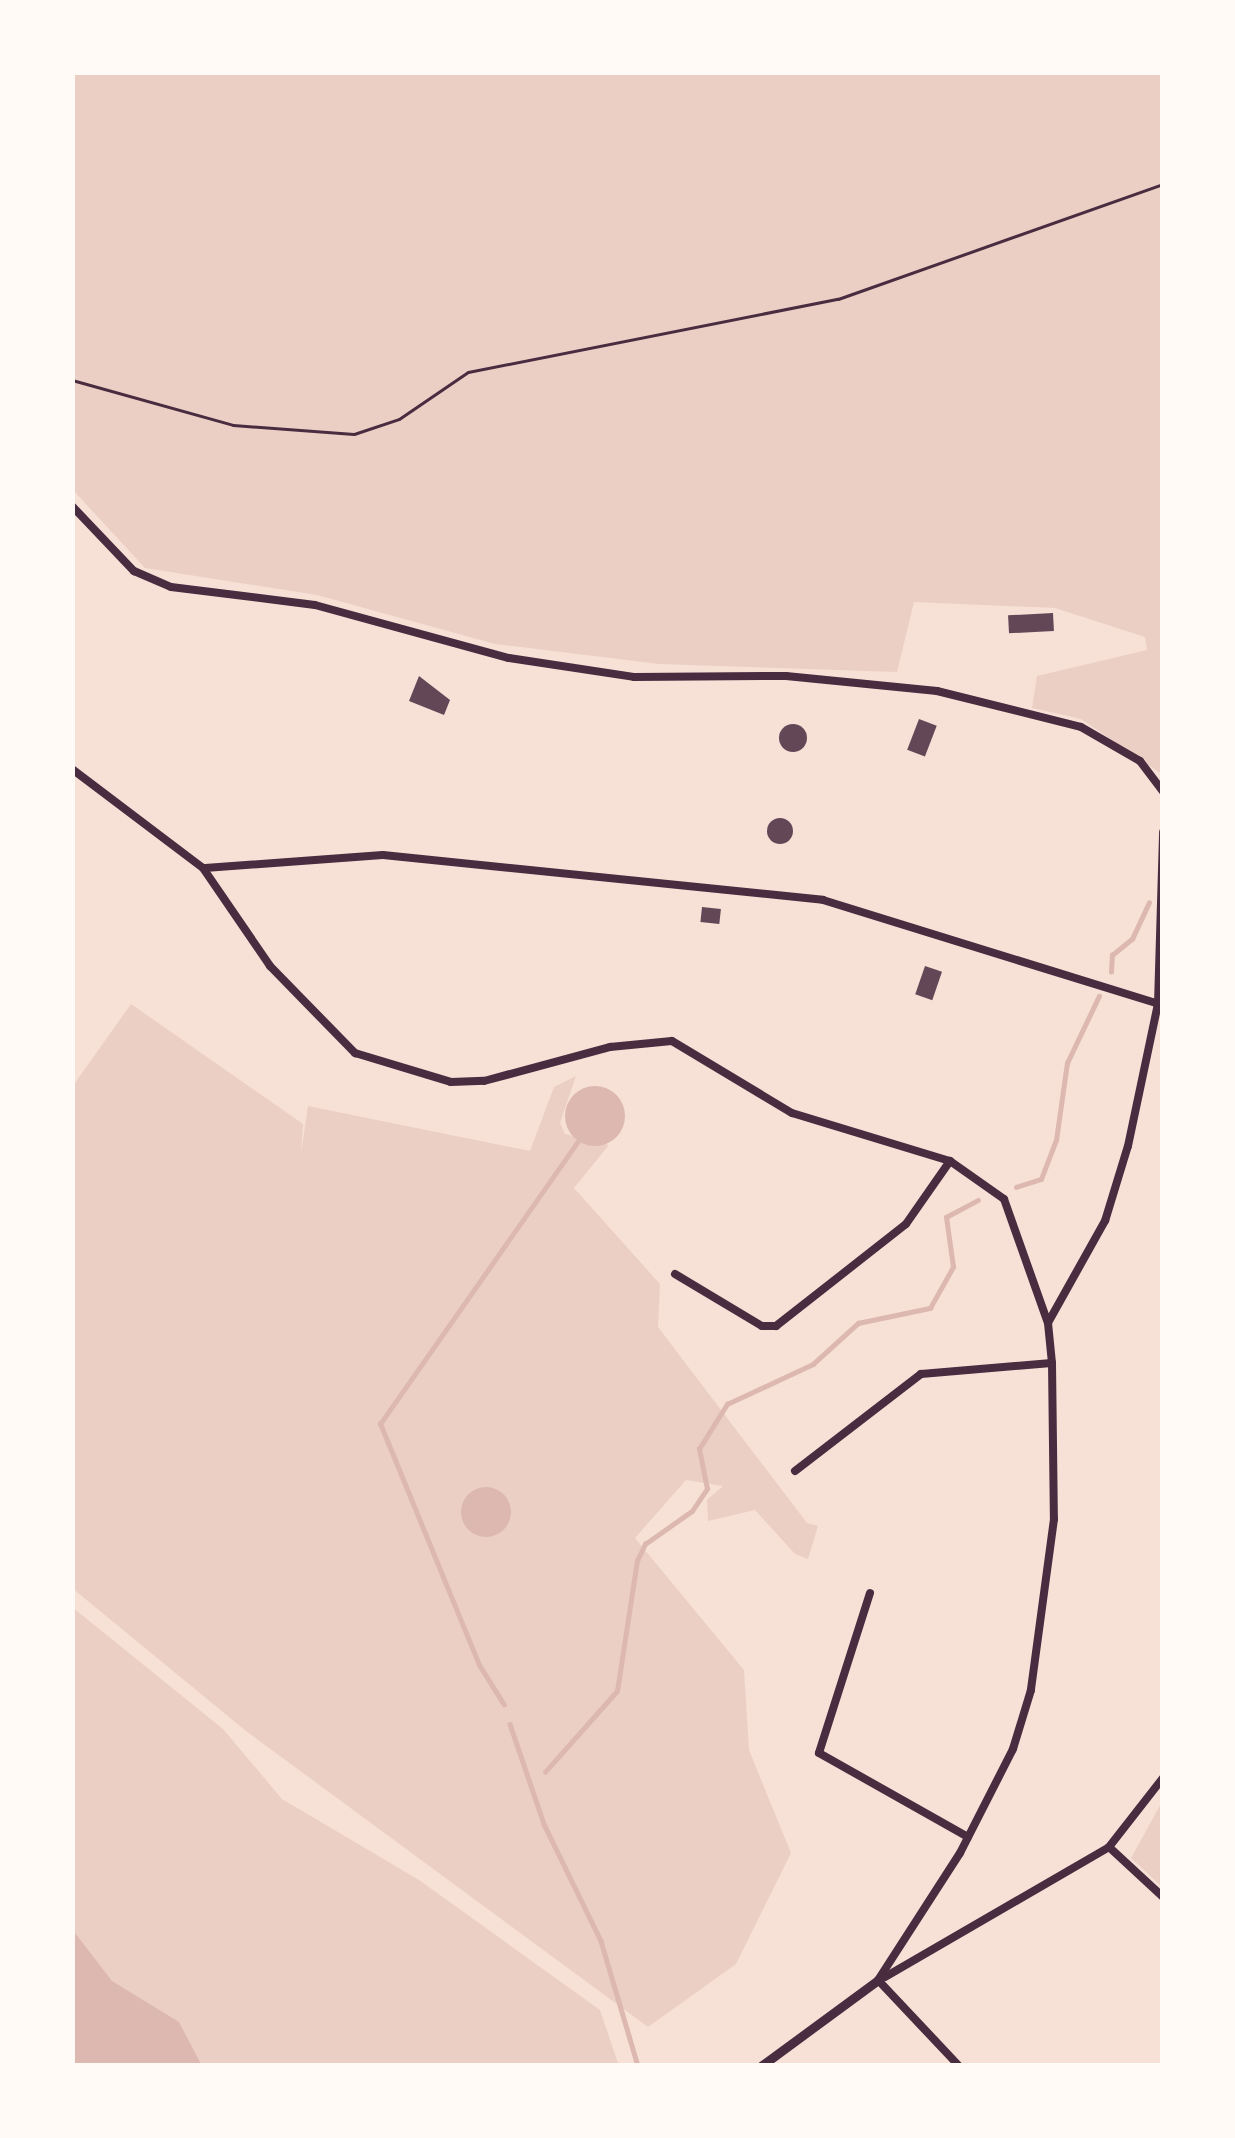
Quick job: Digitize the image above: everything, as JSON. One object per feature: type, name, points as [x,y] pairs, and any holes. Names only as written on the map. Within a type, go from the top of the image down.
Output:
[{"type":"street","points":[[72,506],[134,571],[171,587],[316,605],[509,658],[634,677],[786,676],[937,691],[1081,728],[1140,761],[1163,792]]},
{"type":"street","points":[[72,769],[203,868],[270,966],[355,1053],[451,1082],[484,1081],[610,1047],[671,1041],[793,1113],[950,1161],[1004,1199],[1048,1323],[1052,1363],[1054,1520],[1031,1690],[1013,1749],[968,1837],[878,1981]]},
{"type":"street","points":[[1048,1323],[1105,1221],[1158,1004],[1163,832]]},
{"type":"street","points":[[203,868],[383,855],[823,900],[1158,1004]]},
{"type":"street","points":[[675,1274],[762,1326],[776,1326],[906,1224],[950,1161]]},
{"type":"street","points":[[795,1471],[921,1374],[1052,1363]]},
{"type":"street","points":[[870,1593],[819,1753],[968,1837]]},
{"type":"street","points":[[761,2066],[878,1981],[1109,1847],[1163,1778]]},
{"type":"street","points":[[1109,1847],[1163,1898]]},
{"type":"street","points":[[878,1981],[959,2066]]},
{"type":"path","points":[[72,380],[233,425],[354,434],[399,419],[468,371],[838,299],[1163,184]]},
{"type":"shaded area","points":[[72,72],[1163,72],[1163,775],[1081,719],[1032,708],[1037,676],[1147,650],[1145,637],[1055,608],[914,602],[897,672],[659,664],[495,644],[317,595],[145,568],[72,489]]},
{"type":"shaded area","points":[[131,1004],[303,1124],[301,1153],[308,1106],[530,1151],[554,1087],[576,1076],[560,1123],[565,1134],[609,1145],[574,1188],[660,1284],[658,1327],[807,1523],[818,1526],[808,1559],[795,1554],[755,1510],[708,1521],[707,1500],[723,1486],[686,1480],[635,1538],[744,1670],[749,1750],[791,1853],[736,1964],[648,2027],[246,1731],[72,1588],[72,1087]]},
{"type":"shaded area","points":[[595,1086],[616,1095],[625,1116],[616,1137],[595,1146],[574,1137],[565,1116],[574,1095]]},
{"type":"shaded area","points":[[486,1487],[504,1494],[511,1512],[504,1530],[486,1537],[468,1530],[461,1512],[468,1494]]},
{"type":"shaded area","points":[[72,1607],[223,1729],[282,1799],[419,1880],[600,2010],[619,2066],[72,2066]]},
{"type":"shaded area","points":[[1163,1800],[1163,1888],[1131,1858]]},
{"type":"shaded area","points":[[72,1929],[112,1981],[179,2022],[202,2066],[72,2066]]},
{"type":"building","points":[[1053,613],[1054,631],[1009,633],[1008,615]]},
{"type":"building","points":[[419,676],[450,700],[444,715],[409,701]]},
{"type":"building","points":[[919,719],[937,726],[925,757],[907,750]]},
{"type":"building","points":[[793,724],[803,728],[807,738],[803,748],[793,752],[783,748],[779,738],[783,728]]},
{"type":"building","points":[[780,818],[793,831],[780,844],[767,831]]},
{"type":"building","points":[[702,907],[721,909],[719,924],[700,922]]},
{"type":"building","points":[[925,966],[942,972],[932,1000],[915,994]]},
{"type":"waterway","points":[[1111,972],[1112,955],[1132,939],[1149,903]]},
{"type":"waterway","points":[[1016,1187],[1041,1179],[1056,1140],[1067,1063],[1099,996]]},
{"type":"waterway","points":[[504,1705],[479,1665],[380,1424],[580,1138]]},
{"type":"waterway","points":[[545,1772],[617,1691],[637,1561],[645,1544],[692,1511],[707,1489],[699,1449],[727,1404],[813,1364],[858,1323],[930,1308],[953,1267],[946,1217],[978,1200]]},
{"type":"waterway","points":[[510,1724],[544,1824],[601,1941],[638,2066]]}]
